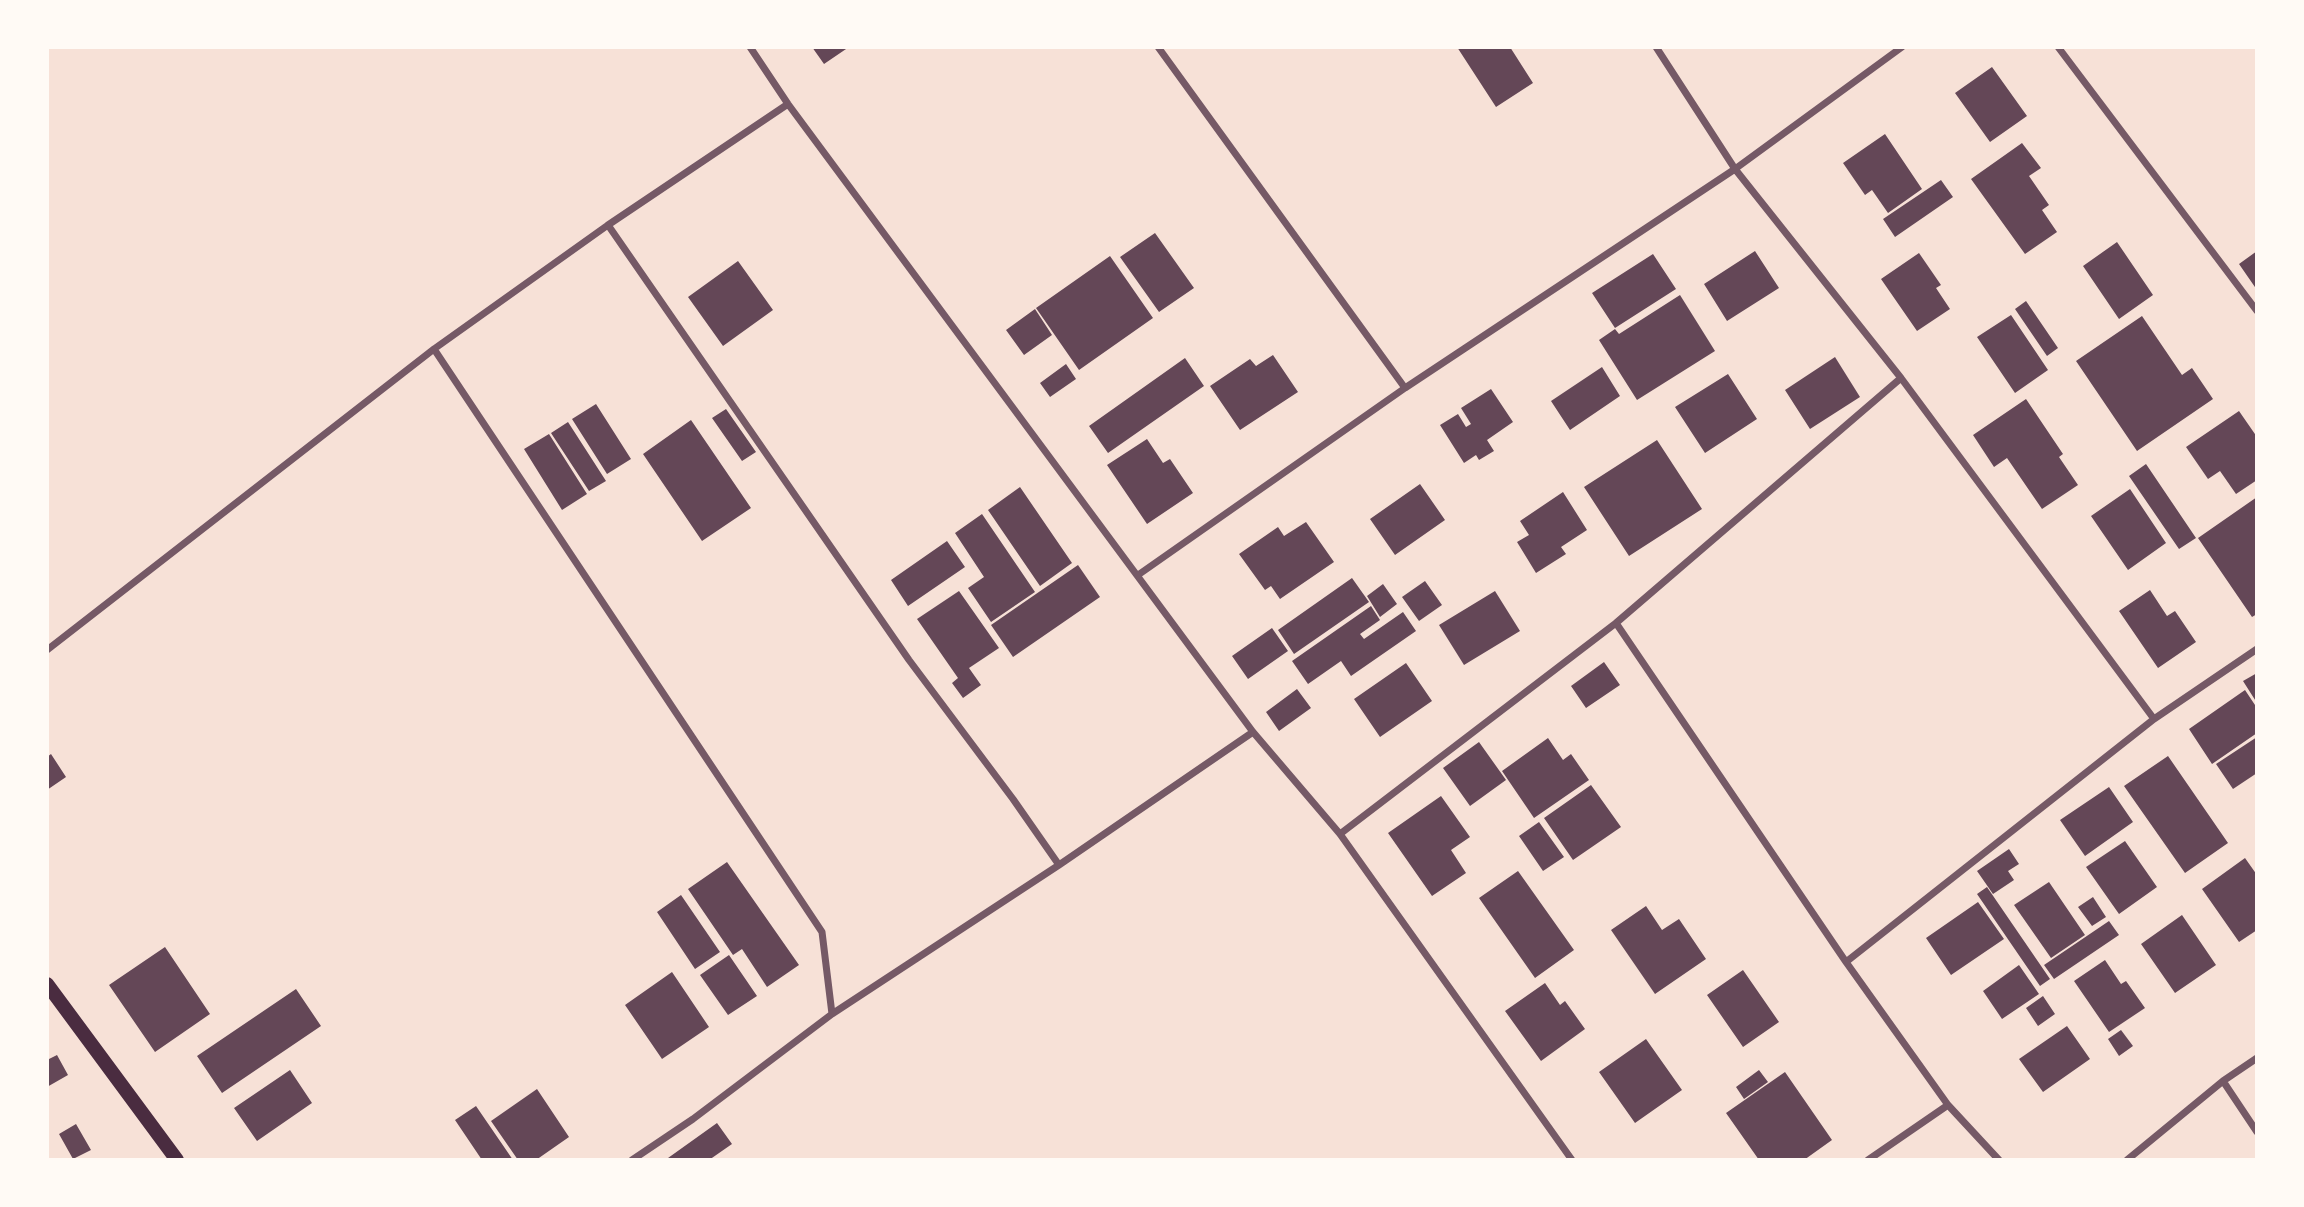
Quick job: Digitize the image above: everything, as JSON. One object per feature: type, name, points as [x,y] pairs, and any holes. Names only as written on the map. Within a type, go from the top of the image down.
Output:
[{"type":"main road","points":[[47,984],[177,1160]]},
{"type":"street","points":[[750,47],[788,104],[1253,732],[1340,834],[1572,1160]]},
{"type":"street","points":[[1158,47],[1405,388]]},
{"type":"street","points":[[1657,47],[1735,169],[1901,378],[2154,719]]},
{"type":"street","points":[[1138,575],[1405,388],[1735,169],[1902,47]]},
{"type":"street","points":[[2058,47],[2257,311]]},
{"type":"street","points":[[47,650],[434,349],[608,225],[788,104]]},
{"type":"street","points":[[608,225],[909,660],[1059,865]]},
{"type":"street","points":[[434,349],[822,932],[832,1014]]},
{"type":"street","points":[[1340,834],[1616,623],[1901,378]]},
{"type":"street","points":[[1616,623],[1846,962],[1948,1105],[1999,1160]]},
{"type":"street","points":[[1846,962],[2154,719],[2257,649]]},
{"type":"street","points":[[632,1160],[693,1119],[832,1014],[1059,865],[1253,732]]},
{"type":"street","points":[[2127,1160],[2223,1081],[2257,1058]]},
{"type":"street","points":[[2223,1081],[2257,1132]]},
{"type":"street","points":[[1868,1160],[1948,1105]]},
{"type":"building","points":[[812,47],[849,47],[824,64]]},
{"type":"building","points":[[1457,47],[1510,47],[1533,83],[1496,107]]},
{"type":"building","points":[[1992,67],[2027,116],[1990,142],[1955,93]]},
{"type":"building","points":[[1885,134],[1922,189],[1888,213],[1872,190],[1865,195],[1843,163]]},
{"type":"building","points":[[2022,143],[2041,168],[2029,176],[2049,205],[2042,210],[2057,232],[2025,254],[1971,179]]},
{"type":"building","points":[[1941,180],[1953,197],[1895,237],[1883,219]]},
{"type":"building","points":[[1155,233],[1194,288],[1159,312],[1120,257]]},
{"type":"building","points":[[2117,242],[2153,295],[2119,319],[2083,266]]},
{"type":"building","points":[[1755,251],[1779,288],[1727,321],[1704,284]]},
{"type":"building","points":[[2257,251],[2257,290],[2239,264]]},
{"type":"building","points":[[1919,253],[1941,285],[1936,288],[1950,309],[1917,331],[1881,279]]},
{"type":"building","points":[[1653,254],[1676,289],[1615,328],[1592,293]]},
{"type":"building","points":[[1110,256],[1153,318],[1079,370],[1036,308]]},
{"type":"building","points":[[738,261],[773,310],[723,346],[688,297]]},
{"type":"building","points":[[1680,295],[1715,351],[1637,400],[1599,340],[1615,329],[1619,334]]},
{"type":"building","points":[[2026,301],[2058,348],[2047,356],[2015,309]]},
{"type":"building","points":[[1035,309],[1052,335],[1024,355],[1006,330]]},
{"type":"building","points":[[2011,315],[2048,370],[2015,393],[1977,337]]},
{"type":"building","points":[[2142,316],[2182,375],[2192,368],[2213,399],[2137,451],[2076,361]]},
{"type":"building","points":[[1273,355],[1298,392],[1240,430],[1210,386],[1250,359],[1256,366]]},
{"type":"building","points":[[1835,357],[1860,397],[1810,429],[1785,390]]},
{"type":"building","points":[[1185,358],[1204,386],[1108,453],[1089,426]]},
{"type":"building","points":[[1066,364],[1076,379],[1050,397],[1040,383]]},
{"type":"building","points":[[1602,367],[1620,396],[1570,430],[1551,401]]},
{"type":"building","points":[[1728,374],[1757,419],[1705,453],[1675,407]]},
{"type":"building","points":[[1491,389],[1513,422],[1487,440],[1494,451],[1479,460],[1476,455],[1464,463],[1440,425],[1458,414],[1466,427],[1471,424],[1461,408]]},
{"type":"building","points":[[2026,399],[2063,454],[2059,457],[2078,485],[2042,509],[2007,458],[1994,467],[1973,435]]},
{"type":"building","points":[[596,404],[631,459],[607,474],[572,419]]},
{"type":"building","points":[[726,409],[756,452],[742,461],[712,418]]},
{"type":"building","points":[[2239,411],[2257,437],[2257,480],[2236,494],[2220,471],[2208,479],[2186,447]]},
{"type":"building","points":[[691,420],[751,508],[702,541],[643,454]]},
{"type":"building","points":[[568,422],[606,481],[589,491],[551,433]]},
{"type":"building","points":[[549,434],[587,494],[562,510],[524,449]]},
{"type":"building","points":[[1147,439],[1163,463],[1170,459],[1193,493],[1147,524],[1107,465]]},
{"type":"building","points":[[1657,440],[1702,509],[1629,556],[1584,487]]},
{"type":"building","points":[[2146,464],[2196,538],[2179,549],[2129,476]]},
{"type":"building","points":[[1420,484],[1445,520],[1395,555],[1370,519]]},
{"type":"building","points":[[1020,487],[1072,563],[1040,586],[988,510]]},
{"type":"building","points":[[2130,489],[2166,543],[2128,570],[2091,516]]},
{"type":"building","points":[[1563,492],[1587,530],[1561,547],[1566,554],[1536,573],[1517,542],[1529,535],[1520,521]]},
{"type":"building","points":[[2257,497],[2257,614],[2252,617],[2198,538]]},
{"type":"building","points":[[982,514],[1035,592],[991,622],[968,588],[984,577],[955,533]]},
{"type":"building","points":[[1306,522],[1334,562],[1280,599],[1271,586],[1265,590],[1239,554],[1278,527],[1284,536]]},
{"type":"building","points":[[947,541],[965,567],[908,606],[891,580]]},
{"type":"building","points":[[1078,565],[1100,597],[1013,657],[991,625]]},
{"type":"building","points":[[1352,578],[1369,602],[1294,654],[1278,630]]},
{"type":"building","points":[[1425,581],[1442,605],[1419,621],[1402,597]]},
{"type":"building","points":[[1383,584],[1397,604],[1380,617],[1367,596]]},
{"type":"building","points":[[2150,590],[2167,616],[2175,611],[2196,642],[2158,668],[2119,611]]},
{"type":"building","points":[[959,591],[999,648],[969,668],[981,685],[963,698],[952,683],[958,678],[917,619]]},
{"type":"building","points":[[1495,591],[1520,631],[1464,665],[1439,625]]},
{"type":"building","points":[[1371,606],[1380,620],[1360,634],[1364,639],[1403,612],[1416,631],[1351,676],[1341,661],[1308,684],[1292,661]]},
{"type":"building","points":[[1272,628],[1288,651],[1248,679],[1232,656]]},
{"type":"building","points":[[1604,662],[1620,685],[1586,708],[1571,686]]},
{"type":"building","points":[[1406,663],[1432,701],[1380,737],[1354,699]]},
{"type":"building","points":[[2257,673],[2257,703],[2243,681]]},
{"type":"building","points":[[1297,689],[1311,708],[1279,731],[1266,712]]},
{"type":"building","points":[[2245,690],[2257,708],[2257,733],[2212,764],[2189,729]]},
{"type":"building","points":[[2257,737],[2257,773],[2233,789],[2216,764]]},
{"type":"building","points":[[1548,738],[1563,760],[1571,754],[1589,780],[1534,818],[1502,771]]},
{"type":"building","points":[[1479,742],[1506,780],[1470,806],[1443,768]]},
{"type":"building","points":[[51,754],[66,777],[47,790],[47,757]]},
{"type":"building","points":[[2168,756],[2228,843],[2185,873],[2124,786]]},
{"type":"building","points":[[1591,785],[1621,827],[1573,860],[1544,818]]},
{"type":"building","points":[[2109,787],[2133,822],[2085,856],[2060,820]]},
{"type":"building","points":[[1441,796],[1470,837],[1451,850],[1466,873],[1432,896],[1388,833]]},
{"type":"building","points":[[1539,822],[1564,857],[1543,871],[1519,836]]},
{"type":"building","points":[[2125,841],[2157,887],[2119,914],[2086,867]]},
{"type":"building","points":[[2009,849],[2019,864],[2008,871],[2014,880],[1993,894],[1977,871]]},
{"type":"building","points":[[2245,858],[2257,875],[2257,930],[2239,942],[2202,889]]},
{"type":"building","points":[[727,862],[799,965],[767,987],[742,949],[733,955],[688,889]]},
{"type":"building","points":[[1518,871],[1574,950],[1535,978],[1479,898]]},
{"type":"building","points":[[2049,882],[2085,935],[2051,958],[2014,905]]},
{"type":"building","points":[[1987,887],[2050,979],[2040,986],[1977,894]]},
{"type":"building","points":[[681,895],[720,952],[695,969],[657,912]]},
{"type":"building","points":[[2093,897],[2106,917],[2092,926],[2078,907]]},
{"type":"building","points":[[1978,902],[2004,939],[1951,975],[1926,938]]},
{"type":"building","points":[[1646,906],[1662,930],[1679,919],[1706,959],[1655,994],[1611,930]]},
{"type":"building","points":[[2182,915],[2216,965],[2175,993],[2141,944]]},
{"type":"building","points":[[2109,921],[2119,935],[2054,979],[2044,965]]},
{"type":"building","points":[[165,947],[210,1014],[155,1052],[109,985]]},
{"type":"building","points":[[729,955],[757,996],[728,1015],[700,975]]},
{"type":"building","points":[[2105,960],[2121,984],[2126,981],[2145,1008],[2109,1032],[2074,981]]},
{"type":"building","points":[[2019,965],[2039,994],[2002,1019],[1983,991]]},
{"type":"building","points":[[1743,970],[1779,1022],[1743,1047],[1707,995]]},
{"type":"building","points":[[672,972],[709,1027],[662,1059],[625,1005]]},
{"type":"building","points":[[1545,983],[1560,1005],[1565,1001],[1585,1029],[1541,1061],[1505,1011]]},
{"type":"building","points":[[296,989],[321,1026],[222,1093],[197,1056]]},
{"type":"building","points":[[2043,996],[2055,1014],[2038,1026],[2026,1008]]},
{"type":"building","points":[[2067,1026],[2090,1059],[2043,1092],[2019,1059]]},
{"type":"building","points":[[2121,1030],[2133,1046],[2119,1056],[2108,1039]]},
{"type":"building","points":[[1646,1039],[1682,1090],[1635,1123],[1599,1072]]},
{"type":"building","points":[[57,1055],[68,1075],[47,1087],[47,1060]]},
{"type":"building","points":[[290,1070],[312,1103],[257,1141],[234,1108]]},
{"type":"building","points":[[1759,1070],[1768,1082],[1744,1099],[1736,1087]]},
{"type":"building","points":[[1785,1072],[1832,1140],[1804,1160],[1759,1160],[1726,1113]]},
{"type":"building","points":[[537,1089],[569,1137],[536,1160],[518,1160],[491,1121]]},
{"type":"building","points":[[476,1106],[513,1160],[482,1160],[455,1120]]},
{"type":"building","points":[[717,1123],[732,1144],[709,1160],[669,1160],[668,1158]]},
{"type":"building","points":[[76,1124],[91,1150],[73,1159],[59,1134]]}]
